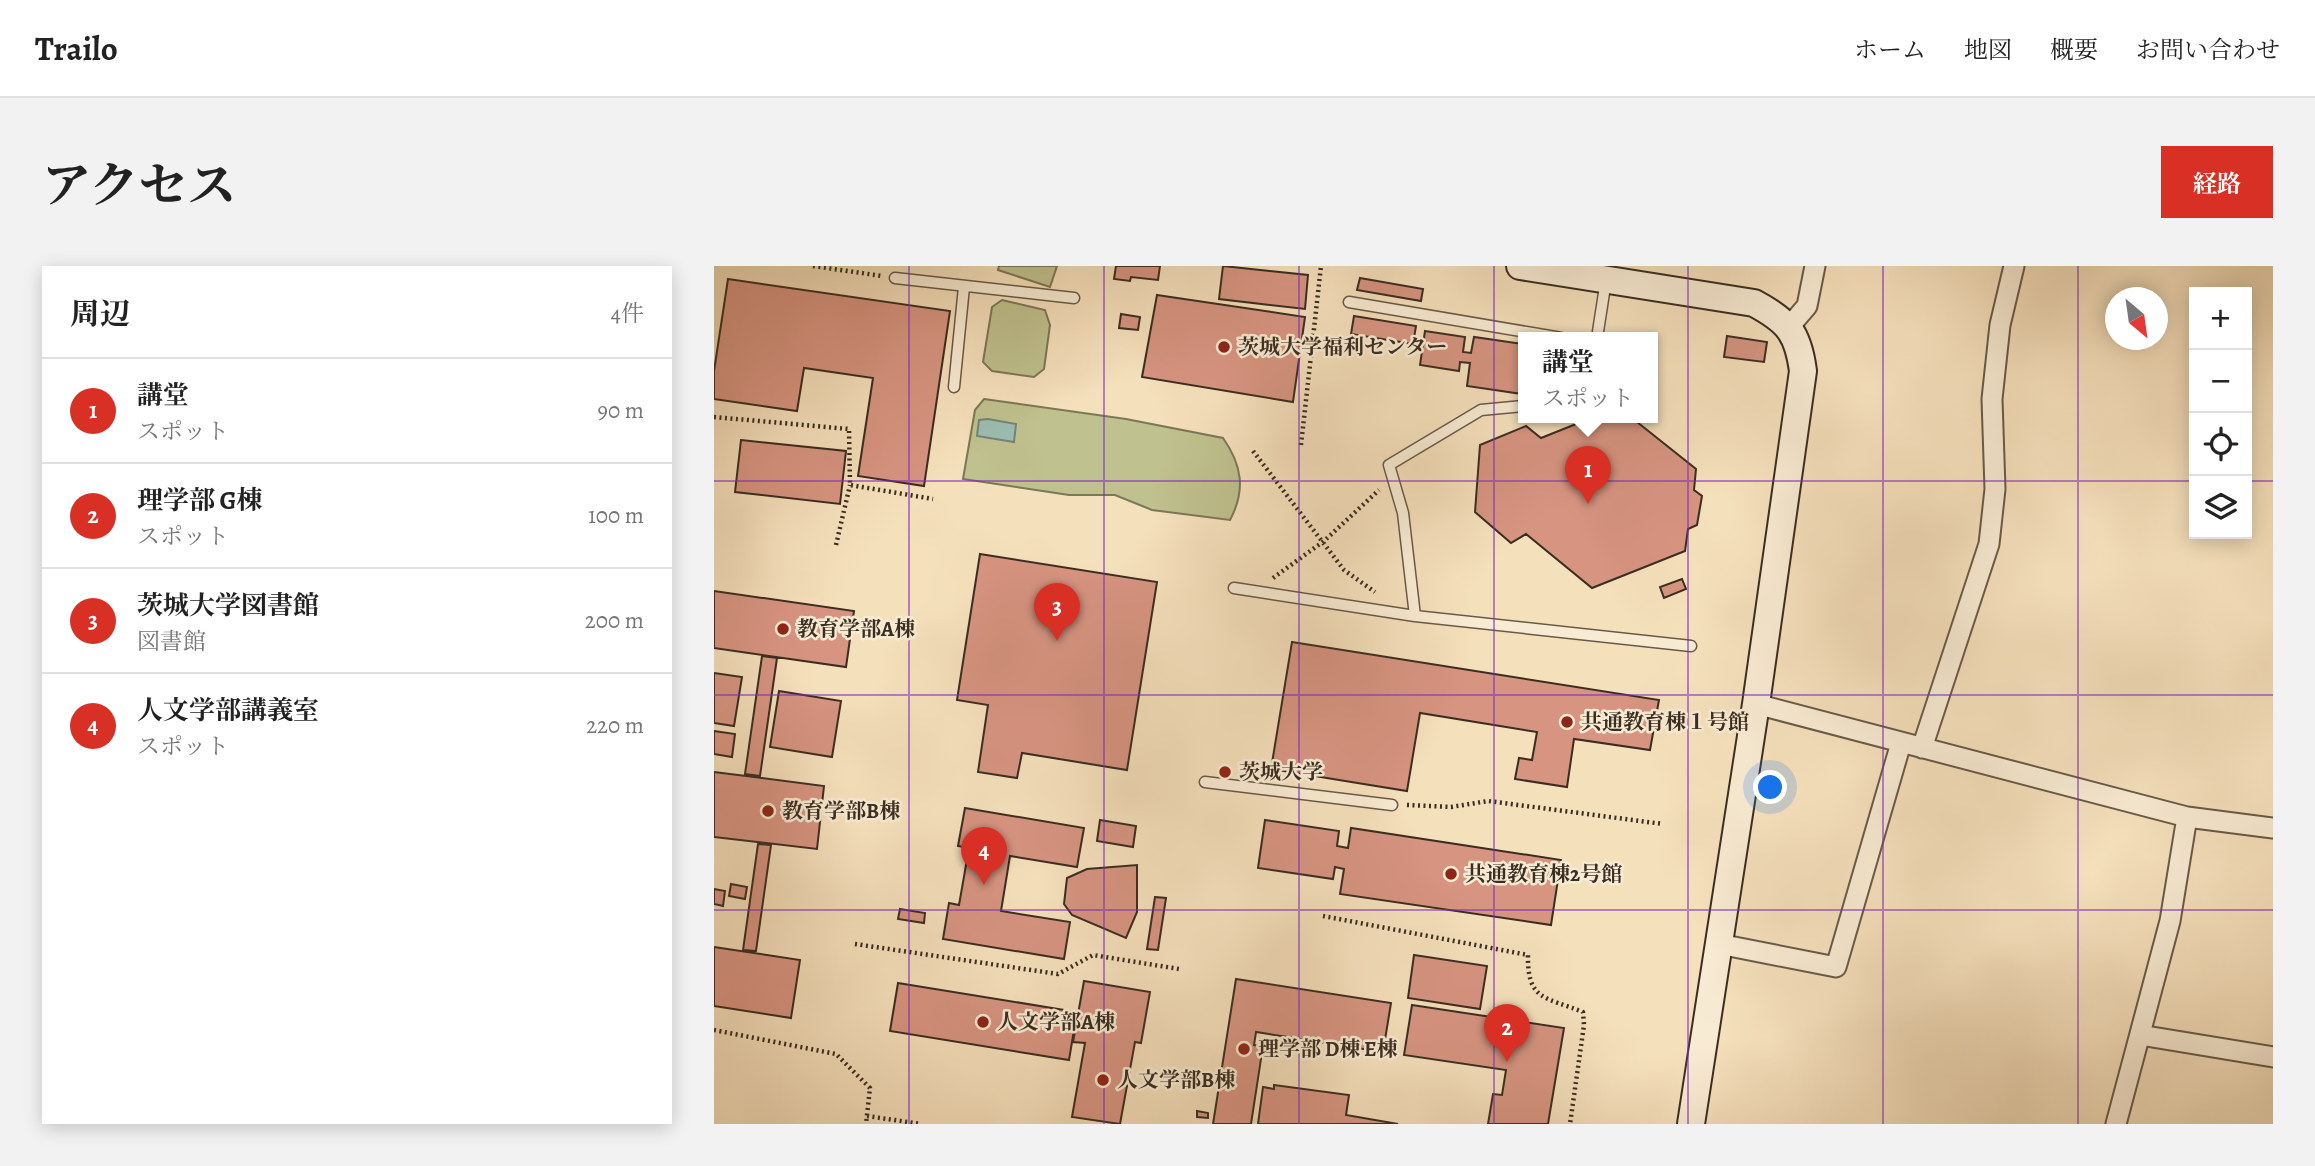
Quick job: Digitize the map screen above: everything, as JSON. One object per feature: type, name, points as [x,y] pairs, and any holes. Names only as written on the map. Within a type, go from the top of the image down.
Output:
[{"type":"street","points":[[1520,266],[1754,303],[1782,318],[1789,327],[1801,356],[1803,372],[1756,704],[1691,1124]]},
{"type":"street","points":[[1789,327],[1807,306],[1815,266]]},
{"type":"street","points":[[1922,748],[1989,544],[1995,489],[1992,399],[2000,326],[2014,266]]},
{"type":"street","points":[[1756,704],[2187,817],[2273,828]]},
{"type":"street","points":[[1719,944],[1836,967],[1902,743]]},
{"type":"street","points":[[2116,1124],[2170,921],[2187,817]]},
{"type":"street","points":[[2140,1035],[2273,1057]]},
{"type":"lane","points":[[895,278],[1074,298]]},
{"type":"lane","points":[[1598,332],[1606,280]]},
{"type":"lane","points":[[954,387],[964,287]]},
{"type":"lane","points":[[1349,302],[1521,332]]},
{"type":"lane","points":[[1415,616],[1403,513],[1390,465],[1481,410],[1518,406]]},
{"type":"lane","points":[[1234,588],[1415,616],[1691,646]]},
{"type":"lane","points":[[1205,782],[1392,805]]},
{"type":"path","points":[[813,266],[895,278]]},
{"type":"path","points":[[1301,445],[1321,266]]},
{"type":"path","points":[[714,417],[849,429],[850,485],[836,545]]},
{"type":"path","points":[[1253,451],[1344,570],[1415,616]]},
{"type":"path","points":[[1252,590],[1324,541],[1362,502],[1394,479]]},
{"type":"path","points":[[850,485],[933,499]]},
{"type":"path","points":[[1392,805],[1451,807],[1488,801],[1663,824]]},
{"type":"path","points":[[1323,916],[1528,955],[1527,979],[1537,993],[1583,1012],[1584,1025],[1570,1124]]},
{"type":"path","points":[[855,944],[1058,974],[1093,955],[1179,969]]},
{"type":"path","points":[[714,1030],[836,1054],[870,1088],[866,1124]]},
{"type":"path","points":[[867,1116],[921,1124]]},
{"type":"green space","points":[[999,266],[1057,266],[1050,287],[998,270]]},
{"type":"green space","points":[[1002,300],[1045,310],[1050,325],[1044,369],[1034,377],[992,371],[983,362],[992,307]]},
{"type":"green space","points":[[984,399],[1126,419],[1223,438],[1234,458],[1240,478],[1238,498],[1230,520],[1152,510],[1115,495],[1069,495],[963,479],[975,410]]},
{"type":"water","points":[[979,420],[1016,424],[1014,442],[977,436]]},
{"type":"building","points":[[1116,266],[1160,266],[1158,280],[1131,277],[1130,281],[1114,279]]},
{"type":"building","points":[[1223,266],[1308,275],[1305,309],[1219,299]]},
{"type":"building","points":[[1360,278],[1423,289],[1421,301],[1357,290]]},
{"type":"building","points":[[728,279],[950,311],[924,486],[858,476],[873,378],[804,368],[797,411],[714,399],[714,371]]},
{"type":"building","name":"茨城大学福利センター","points":[[1157,295],[1305,317],[1293,402],[1142,377]]},
{"type":"building","points":[[1121,314],[1140,317],[1138,330],[1119,328]]},
{"type":"building","points":[[1354,316],[1416,326],[1413,344],[1351,334]]},
{"type":"building","points":[[1425,331],[1465,337],[1463,352],[1471,353],[1474,337],[1518,343],[1518,393],[1467,386],[1470,363],[1460,362],[1459,371],[1420,365]]},
{"type":"building","points":[[1727,336],[1767,342],[1764,362],[1724,357]]},
{"type":"building","points":[[1578,423],[1638,423],[1696,469],[1694,490],[1702,496],[1697,525],[1688,529],[1685,551],[1592,588],[1526,534],[1511,543],[1475,512],[1480,445],[1526,426],[1541,438]]},
{"type":"building","points":[[741,440],[846,451],[840,504],[735,492]]},
{"type":"building","points":[[980,554],[1157,582],[1127,770],[1022,753],[1017,778],[978,772],[988,705],[957,700]]},
{"type":"building","points":[[1682,579],[1686,589],[1664,598],[1660,587]]},
{"type":"building","name":"教育学部A棟","points":[[714,591],[854,611],[846,667],[714,648]]},
{"type":"building","name":"共通教育棟１号館","points":[[1292,642],[1659,700],[1650,750],[1574,739],[1567,787],[1515,779],[1519,758],[1532,760],[1537,732],[1420,713],[1407,791],[1271,769]]},
{"type":"building","points":[[762,656],[777,658],[760,776],[745,774]]},
{"type":"building","points":[[714,673],[742,677],[734,726],[714,723]]},
{"type":"building","points":[[779,691],[841,701],[832,757],[770,747]]},
{"type":"building","points":[[714,731],[735,734],[732,757],[714,754]]},
{"type":"building","name":"教育学部B棟","points":[[714,772],[824,786],[817,849],[714,837]]},
{"type":"building","points":[[965,808],[1084,828],[1077,867],[1010,856],[1001,911],[1070,922],[1064,959],[943,939],[949,903],[959,905],[969,848],[958,846]]},
{"type":"building","points":[[1100,820],[1136,826],[1133,847],[1097,841]]},
{"type":"building","name":"共通教育棟2号館","points":[[1265,820],[1339,831],[1337,846],[1348,848],[1351,828],[1561,860],[1551,925],[1340,894],[1344,869],[1335,867],[1333,879],[1258,868]]},
{"type":"building","points":[[758,844],[771,845],[756,951],[743,950]]},
{"type":"building","points":[[1137,865],[1137,912],[1126,938],[1072,915],[1064,904],[1067,878],[1087,869]]},
{"type":"building","points":[[731,884],[747,887],[745,899],[729,896]]},
{"type":"building","points":[[714,889],[725,891],[723,906],[714,904]]},
{"type":"building","points":[[1155,897],[1166,898],[1158,950],[1147,949]]},
{"type":"building","points":[[900,909],[925,913],[924,923],[898,919]]},
{"type":"building","points":[[714,947],[800,960],[791,1018],[714,1006]]},
{"type":"building","points":[[1414,955],[1487,966],[1480,1009],[1408,998]]},
{"type":"building","name":"理学部 D棟 E棟","points":[[1236,979],[1391,1003],[1383,1052],[1256,1032],[1254,1045],[1263,1046],[1251,1124],[1213,1124]]},
{"type":"building","name":"人文学部B棟","points":[[1084,981],[1150,992],[1141,1043],[1135,1042],[1120,1124],[1072,1117],[1085,1043],[1073,1042]]},
{"type":"building","name":"人文学部A棟","points":[[898,983],[1077,1012],[1069,1060],[890,1031]]},
{"type":"building","points":[[1412,1005],[1564,1028],[1548,1124],[1488,1124],[1493,1094],[1502,1095],[1506,1070],[1404,1055]]},
{"type":"building","points":[[1274,1085],[1349,1095],[1346,1115],[1398,1124],[1258,1124],[1263,1087],[1274,1089]]},
{"type":"building","points":[[1197,1111],[1208,1113],[1208,1118],[1197,1117]]},
{"type":"place","name":"茨城大学福利センター","points":[[1224,347]]},
{"type":"place","name":"講堂","points":[[1588,504]]},
{"type":"place","name":"教育学部A棟","points":[[783,629]]},
{"type":"place","name":"茨城大学図書館","points":[[1057,641]]},
{"type":"place","name":"共通教育棟１号館","points":[[1567,722]]},
{"type":"place","name":"茨城大学","points":[[1225,772]]},
{"type":"place","name":"教育学部B棟","points":[[768,811]]},
{"type":"place","name":"共通教育棟2号館","points":[[1451,874]]},
{"type":"place","name":"人文学部講義室","points":[[984,885]]},
{"type":"place","name":"人文学部A棟","points":[[983,1022]]},
{"type":"place","name":"理学部 D棟 E棟","points":[[1244,1049]]},
{"type":"place","name":"理学部 G棟","points":[[1507,1062]]},
{"type":"place","name":"人文学部B棟","points":[[1103,1080]]}]
